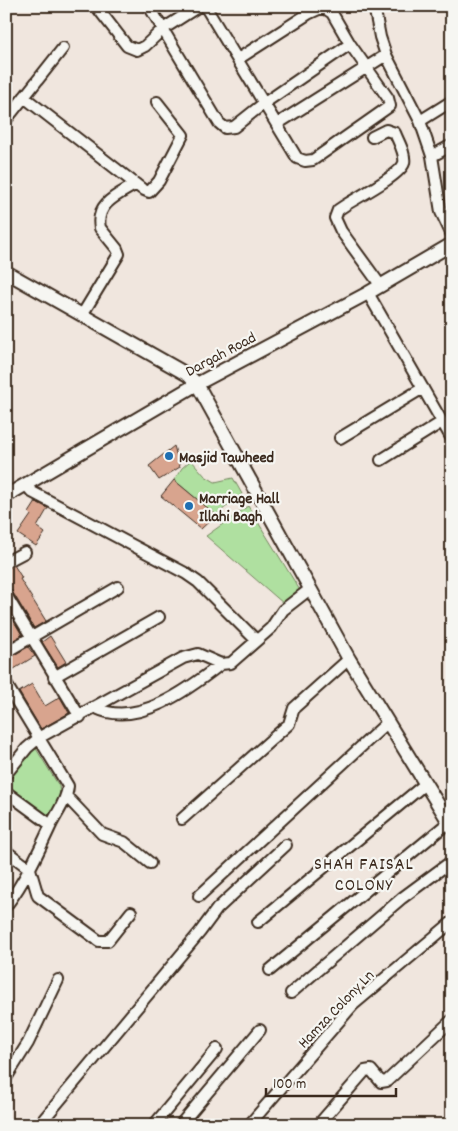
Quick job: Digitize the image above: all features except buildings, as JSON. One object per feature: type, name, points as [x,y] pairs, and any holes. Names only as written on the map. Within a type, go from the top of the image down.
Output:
[{"type":"street","points":[[96,6],[130,49],[137,50],[145,46],[163,29],[199,6]]},
{"type":"street","points":[[149,6],[219,123],[225,128],[234,127],[263,104],[350,44]]},
{"type":"street","points":[[205,6],[297,158],[305,162],[313,160],[390,106],[388,98],[367,66],[350,44],[332,13],[326,9],[319,9],[238,59]]},
{"type":"street","points":[[374,6],[380,37],[386,55],[420,120],[432,156],[441,212],[452,235]]},
{"type":"street","points":[[6,120],[63,48]]},
{"type":"street","points":[[278,124],[386,55]]},
{"type":"street","points":[[24,97],[146,191],[154,189],[183,134],[156,102]]},
{"type":"street","points":[[420,120],[452,101]]},
{"type":"street","points":[[372,138],[386,130],[395,133],[404,156],[402,166],[393,175],[338,210],[335,218],[341,231],[381,286]]},
{"type":"street","points":[[432,156],[452,145]]},
{"type":"street","points":[[82,315],[118,254],[117,249],[100,228],[101,211],[108,201],[136,184]]},
{"type":"street","name":"Dargah Road","points":[[6,496],[197,384],[381,286],[452,244]]},
{"type":"street","points":[[6,272],[188,375],[197,384],[349,659],[450,824],[270,970]]},
{"type":"street","points":[[368,293],[452,439]]},
{"type":"street","points":[[340,438],[423,388]]},
{"type":"street","points":[[381,460],[442,422]]},
{"type":"street","points":[[26,485],[32,492],[185,573],[198,582],[256,640]]},
{"type":"street","points":[[6,562],[25,552]]},
{"type":"street","points":[[6,652],[118,587]]},
{"type":"street","points":[[6,774],[40,737],[80,717],[183,658],[198,654],[220,664],[231,663],[271,628],[283,610],[310,589]]},
{"type":"street","points":[[6,594],[54,677],[80,717]]},
{"type":"street","points":[[54,677],[159,617]]},
{"type":"street","points":[[182,819],[289,724],[294,708],[349,659]]},
{"type":"street","points":[[96,708],[106,713],[118,714],[160,704],[188,690],[220,664]]},
{"type":"street","points":[[6,906],[30,869],[66,796],[68,786],[40,737],[7,689]]},
{"type":"street","points":[[199,896],[388,722]]},
{"type":"street","points":[[258,922],[425,784]]},
{"type":"street","points":[[6,792],[51,825]]},
{"type":"street","points":[[66,796],[102,834],[124,842],[150,864]]},
{"type":"street","points":[[39,1125],[81,1072],[200,932],[217,909],[286,845]]},
{"type":"street","points":[[6,851],[30,869],[38,896],[99,941],[108,941],[131,912]]},
{"type":"street","points":[[291,993],[402,898],[452,861]]},
{"type":"street","name":"Hamza Colony Ln","points":[[249,1125],[354,1005],[452,922]]},
{"type":"street","points":[[6,1078],[28,1043],[58,980]]},
{"type":"street","points":[[318,1125],[365,1070],[370,1070],[381,1082],[387,1081],[452,1020]]},
{"type":"street","points":[[180,1125],[260,1030]]},
{"type":"street","points":[[154,1125],[217,1049]]},
{"type":"green space","points":[[191,460],[205,476],[215,482],[233,478],[242,494],[216,515],[174,480],[182,468]]},
{"type":"green space","points":[[248,506],[301,592],[284,604],[206,536]]},
{"type":"green space","points":[[35,747],[59,786],[60,795],[47,820],[6,795],[6,783]]},
{"type":"place","name":"Masjid Tawheed","points":[[169,456]]},
{"type":"place","name":"Marriage Hall Illahi Bagh","points":[[189,506]]},
{"type":"district","name":"SHAH FAISAL COLONY","points":[[364,873]]}]
